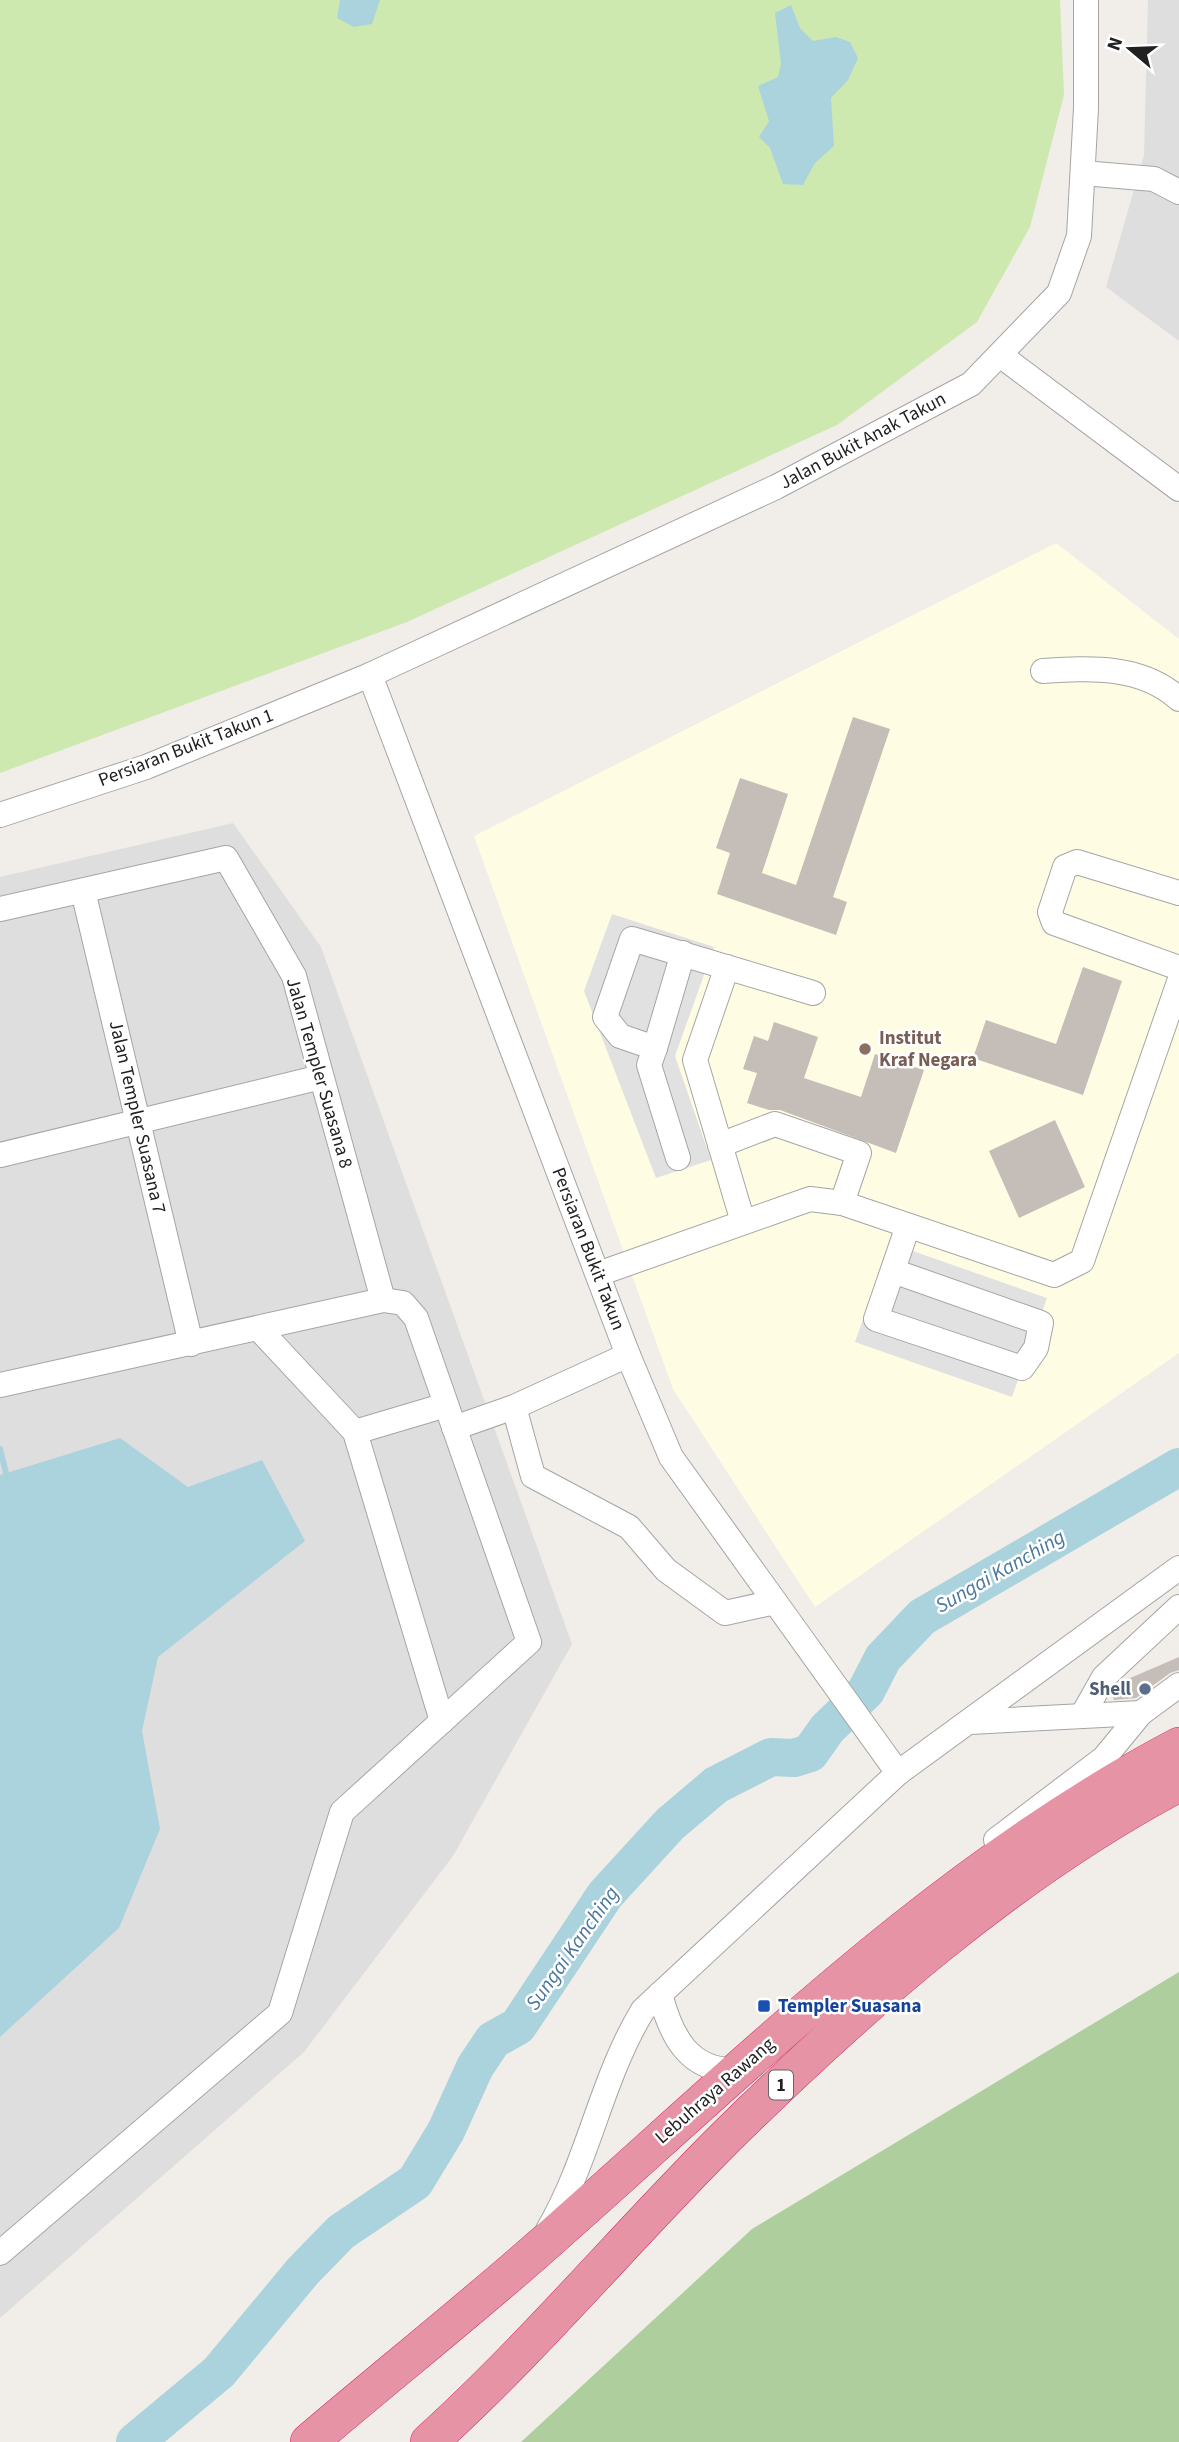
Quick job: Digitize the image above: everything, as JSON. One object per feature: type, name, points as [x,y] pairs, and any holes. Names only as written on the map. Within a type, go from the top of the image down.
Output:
[{"type":"highway","name":"Lebuhraya Rawang","points":[[309,2442],[536,2251],[739,2070],[889,1943],[997,1860],[1135,1769],[1179,1746]]},
{"type":"highway","name":"Lebuhraya Rawang","points":[[429,2442],[723,2140],[905,1971],[1013,1888],[1149,1799],[1179,1783]]},
{"type":"street","name":"Jalan Bukit Anak Takun","points":[[370,675],[776,487],[971,384],[1059,293],[1079,236],[1083,173],[1086,0]]},
{"type":"street","points":[[1083,173],[1154,179],[1179,192]]},
{"type":"street","points":[[1000,355],[1179,489]]},
{"type":"street","points":[[1043,671],[1094,667],[1150,678],[1179,699]]},
{"type":"street","name":"Persiaran Bukit Takun 1","points":[[0,815],[146,767],[370,675]]},
{"type":"street","name":"Persiaran Bukit Takun","points":[[370,675],[628,1355],[671,1457],[898,1773]]},
{"type":"street","name":"Jalan Templer Suasana 8","points":[[83,891],[226,858],[294,976],[383,1300]]},
{"type":"street","points":[[1179,893],[1077,862],[1065,867],[1050,912],[1054,923],[1179,968]]},
{"type":"street","points":[[0,909],[83,891]]},
{"type":"street","name":"Jalan Templer Suasana 7","points":[[83,891],[191,1344]]},
{"type":"street","points":[[654,1048],[620,1036],[605,1017],[632,939],[813,993]]},
{"type":"street","points":[[678,1158],[649,1065],[683,953]]},
{"type":"street","points":[[727,967],[695,1060],[743,1222]]},
{"type":"street","points":[[598,1273],[810,1199],[842,1203],[1054,1275],[1082,1261],[1172,1023],[1179,982]]},
{"type":"street","points":[[0,1155],[321,1077]]},
{"type":"street","points":[[720,1145],[775,1124],[859,1153],[842,1203]]},
{"type":"street","points":[[893,1271],[1041,1323],[1037,1348],[1022,1368],[876,1319],[908,1226]]},
{"type":"street","points":[[0,2253],[280,2013],[342,1812],[529,1642],[416,1318],[403,1303],[383,1300],[191,1344],[2,1377]]},
{"type":"street","points":[[258,1328],[355,1432],[442,1721]]},
{"type":"street","points":[[355,1432],[514,1407],[628,1355]]},
{"type":"street","points":[[514,1407],[533,1476],[628,1527],[666,1570],[725,1613],[775,1602]]},
{"type":"street","points":[[536,2251],[574,2179],[628,2034],[643,2010],[898,1773],[1179,1568]]},
{"type":"street","points":[[1082,1716],[1104,1677],[1179,1607]]},
{"type":"street","points":[[770,2043],[783,2022],[871,1934],[1104,1758],[1141,1713],[1179,1685]]},
{"type":"street","points":[[970,1722],[1141,1713]]},
{"type":"street","points":[[660,1994],[669,2028],[685,2050],[720,2071],[739,2070]]},
{"type":"shaded area","points":[[1148,0],[1179,0],[1179,341],[1106,287],[1144,155]]},
{"type":"shaded area","name":"Institut Kraf Negara","points":[[1056,543],[1179,639],[1179,1353],[815,1607],[673,1389],[474,836]]},
{"type":"shaded area","points":[[233,823],[321,947],[572,1644],[453,1856],[304,2052],[0,2318],[0,877]]},
{"type":"shaded area","points":[[612,914],[714,947],[675,1056],[711,1160],[656,1178],[584,991]]},
{"type":"shaded area","points":[[890,1243],[1047,1298],[1012,1397],[855,1342]]},
{"type":"green space","points":[[0,0],[1060,0],[1064,95],[1030,227],[977,322],[837,425],[407,622],[0,773]]},
{"type":"green space","points":[[1179,1972],[1179,2442],[521,2442],[752,2229]]},
{"type":"water","points":[[340,0],[380,0],[372,24],[354,27],[337,18]]},
{"type":"water","points":[[791,5],[800,28],[813,41],[836,37],[850,42],[858,58],[848,80],[831,98],[834,146],[815,163],[803,185],[783,184],[770,148],[759,137],[769,121],[758,86],[778,77],[781,64],[775,13]]},
{"type":"water","points":[[120,1438],[188,1487],[262,1460],[305,1541],[158,1657],[142,1731],[160,1829],[119,1928],[0,2037],[0,1475]]},
{"type":"building","points":[[853,717],[890,729],[833,897],[847,902],[836,935],[717,894],[730,853],[716,848],[740,778],[788,794],[762,873],[796,885]]},
{"type":"building","points":[[1083,967],[1122,981],[1083,1095],[973,1058],[986,1020],[1056,1044]]},
{"type":"building","points":[[774,1022],[818,1037],[804,1078],[861,1097],[875,1054],[924,1070],[896,1153],[780,1110],[769,1110],[747,1103],[757,1073],[743,1069],[754,1036],[768,1041]]},
{"type":"building","points":[[1055,1120],[1085,1187],[1019,1218],[989,1151]]},
{"type":"building","points":[[1179,1657],[1179,1670],[1170,1673],[1136,1698],[1114,1700],[1112,1694],[1121,1682]]},
{"type":"waterway","points":[[0,1449],[6,1473],[0,1493]]},
{"type":"waterway","name":"Sungai Kanching","points":[[135,2442],[219,2372],[303,2271],[341,2232],[415,2182],[446,2131],[475,2067],[493,2040],[518,2026],[605,1895],[670,1824],[716,1785],[771,1757],[794,1758],[810,1753],[827,1729],[866,1691],[883,1658],[922,1617],[1179,1467]]},
{"type":"place","name":"Institut Kraf Negara","points":[[865,1049]]},
{"type":"place","name":"Shell","points":[[1145,1689]]},
{"type":"place","name":"Templer Suasana","points":[[764,2006]]}]
